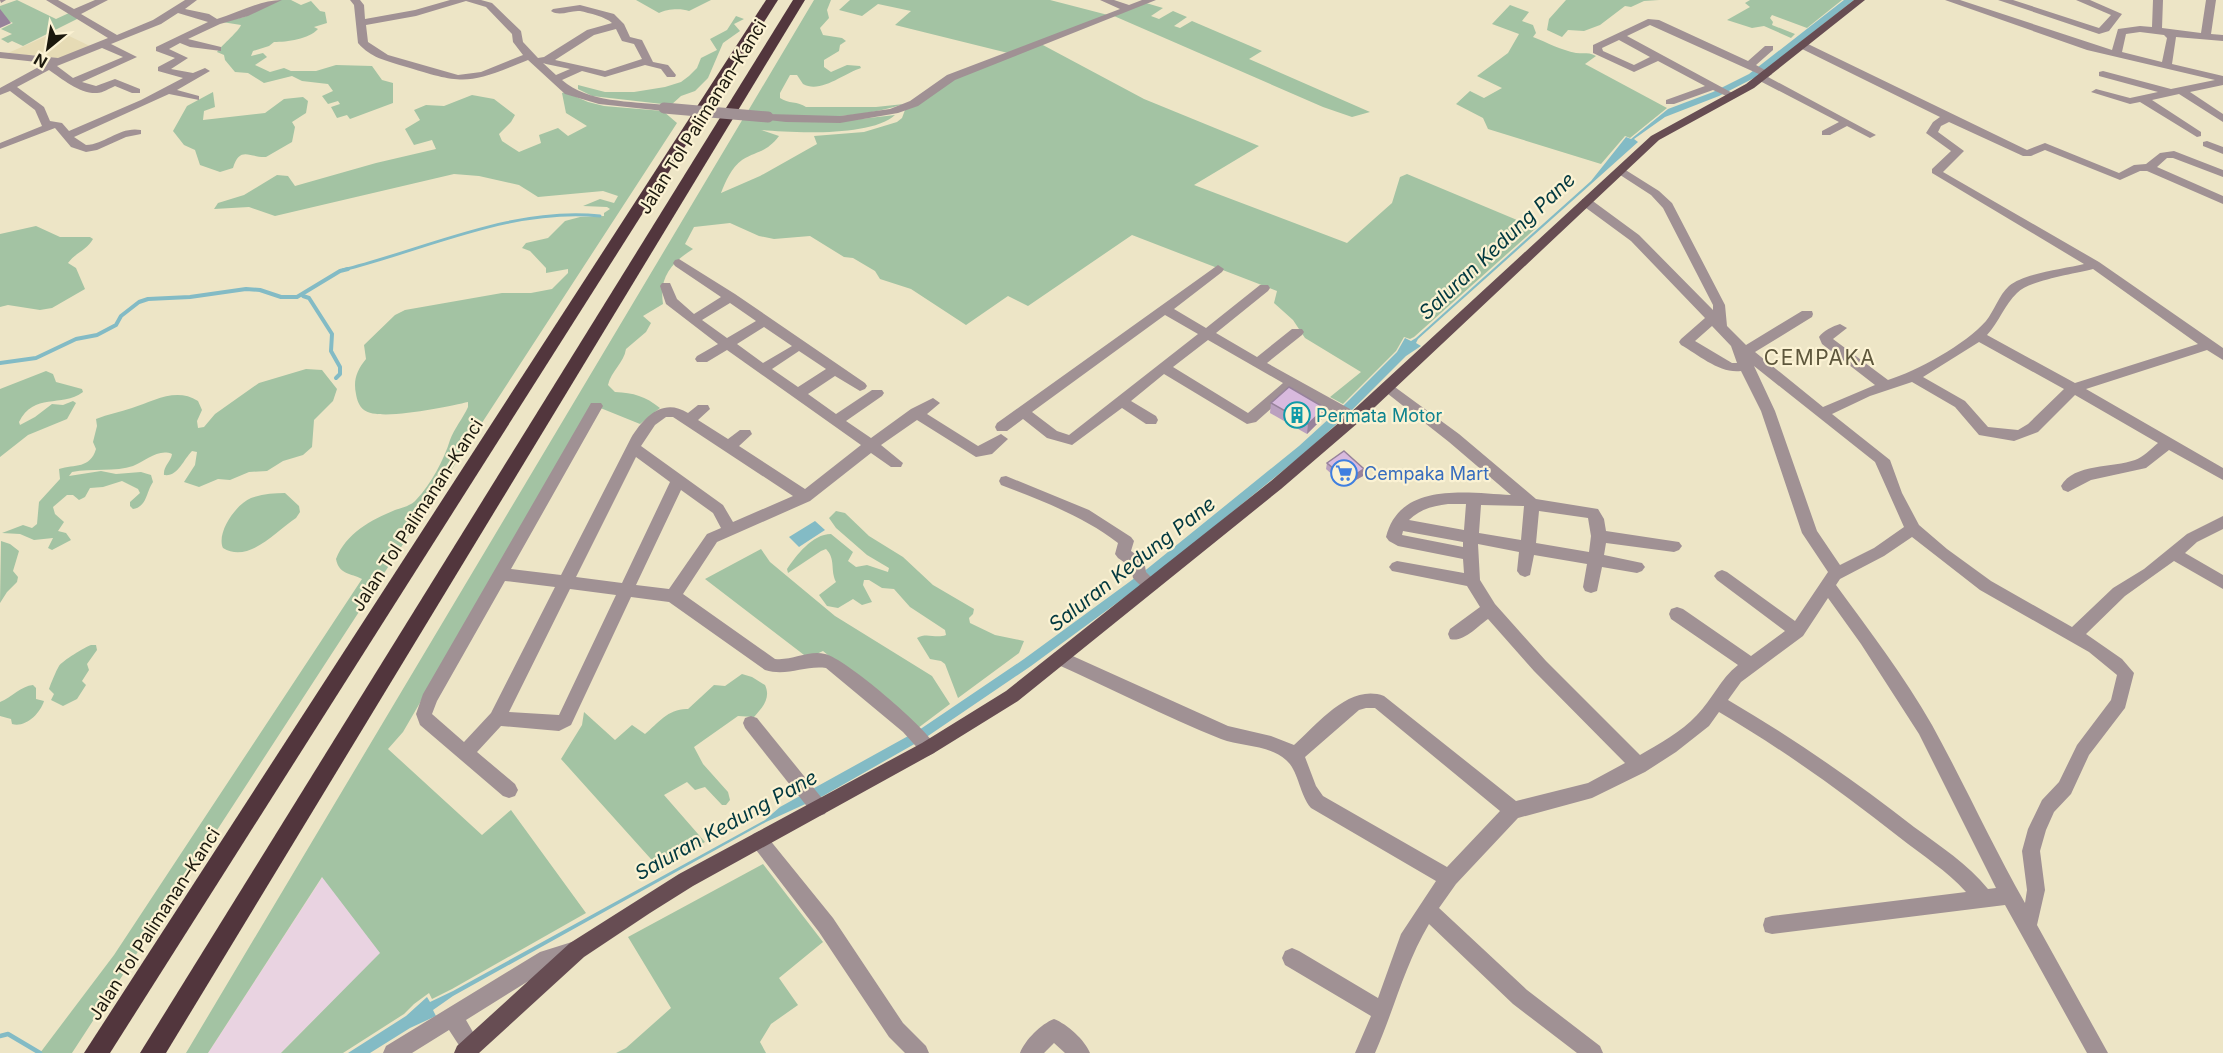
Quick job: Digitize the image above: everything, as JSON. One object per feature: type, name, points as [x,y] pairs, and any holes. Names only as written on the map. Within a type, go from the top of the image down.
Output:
[{"type":"highway","name":"Jalan Tol Palimanan–Kanci","points":[[96,1053],[772,0]]},
{"type":"highway","name":"Jalan Tol Palimanan–Kanci","points":[[152,1053],[799,0]]},
{"type":"main road","points":[[467,1050],[578,950],[686,880],[759,840],[814,800],[924,745],[1012,696],[1060,658],[1145,581],[1276,485],[1346,414],[1388,387],[1655,138],[1723,91],[1804,46],[1860,0]]},
{"type":"street","points":[[51,0],[115,38]]},
{"type":"street","points":[[74,13],[103,0]]},
{"type":"street","points":[[0,92],[55,63],[156,22],[192,0]]},
{"type":"street","points":[[192,76],[175,74],[162,69],[183,58],[160,49],[216,22],[245,14],[277,0]]},
{"type":"street","points":[[355,0],[358,5],[363,43],[376,56],[457,78],[468,78],[530,57],[605,74],[647,61]]},
{"type":"street","points":[[362,31],[461,0]]},
{"type":"street","points":[[470,0],[486,1],[517,33],[519,43],[530,57],[569,92],[585,98],[664,108],[832,120],[864,117],[901,108],[919,100],[934,87],[962,73],[1150,0]]},
{"type":"street","points":[[1105,0],[1128,9]]},
{"type":"street","points":[[1950,0],[2116,54],[2221,83]]},
{"type":"street","points":[[2002,0],[2099,31],[2105,29],[2117,14],[2081,0]]},
{"type":"street","points":[[2157,30],[2158,0]]},
{"type":"street","points":[[2206,36],[2211,0]]},
{"type":"street","points":[[410,2],[416,13]]},
{"type":"street","points":[[556,10],[580,8],[610,16],[620,26],[626,39],[638,42],[647,61],[652,65],[664,67],[671,75]]},
{"type":"street","points":[[177,10],[205,16],[216,22]]},
{"type":"street","points":[[1659,56],[1634,69],[1596,51],[1597,47],[1619,36],[1648,22],[1655,22],[1760,72],[1870,135]]},
{"type":"street","points":[[546,61],[598,29],[620,26]]},
{"type":"street","points":[[2116,54],[2122,31],[2129,28],[2223,38]]},
{"type":"street","points":[[2166,66],[2172,38],[2170,33]]},
{"type":"street","points":[[1619,36],[1723,91]]},
{"type":"street","points":[[180,39],[217,49]]},
{"type":"street","points":[[73,82],[132,57],[103,44]]},
{"type":"street","points":[[1804,46],[2021,152],[2027,154],[2046,146],[2120,177],[2138,167],[2149,168],[2223,200]]},
{"type":"street","points":[[1760,72],[1769,48]]},
{"type":"street","points":[[0,55],[55,63],[73,82],[98,90],[115,81],[136,90]]},
{"type":"street","points":[[0,62],[12,56]]},
{"type":"street","points":[[554,80],[581,68]]},
{"type":"street","points":[[69,135],[125,111],[205,71]]},
{"type":"street","points":[[2103,74],[2176,92],[2223,119]]},
{"type":"street","points":[[2096,92],[2123,100],[2144,99],[2221,83]]},
{"type":"street","points":[[11,87],[40,109],[45,123],[58,125],[78,146],[101,146],[123,134],[137,132]]},
{"type":"street","points":[[167,90],[195,99]]},
{"type":"street","points":[[1670,102],[1723,91]]},
{"type":"street","points":[[2144,99],[2197,134]]},
{"type":"street","points":[[1948,117],[1936,124],[1932,133],[1958,151],[1936,171],[1938,174],[2095,265],[2223,355]]},
{"type":"street","points":[[1826,133],[1846,122]]},
{"type":"street","points":[[1,145],[53,125]]},
{"type":"street","points":[[2207,144],[2223,151]]},
{"type":"street","points":[[2149,168],[2164,155],[2174,154],[2223,174]]},
{"type":"street","points":[[1620,171],[1655,193],[1668,206],[1719,305],[1717,323]]},
{"type":"street","points":[[1586,201],[1635,238],[1687,289],[1734,342],[1768,411],[1810,532],[1832,579],[1867,639],[1925,729],[1984,848],[2098,1053]]},
{"type":"street","points":[[679,263],[860,386]]},
{"type":"street","points":[[1821,413],[1865,393],[1913,377],[1978,336],[1992,322],[2012,290],[2022,283],[2095,265]]},
{"type":"street","points":[[916,413],[976,452],[987,450],[1023,412],[1218,269]]},
{"type":"street","points":[[666,286],[671,301],[693,320],[896,463]]},
{"type":"street","points":[[1023,412],[1065,441],[1072,440],[1264,288]]},
{"type":"street","points":[[693,320],[731,297]]},
{"type":"street","points":[[1165,309],[1346,414]]},
{"type":"street","points":[[1747,351],[1807,314]]},
{"type":"street","points":[[1717,323],[1686,342],[1727,366],[1738,368],[1747,366]]},
{"type":"street","points":[[702,359],[759,324]]},
{"type":"street","points":[[1840,328],[1826,337],[1827,341],[1886,386]]},
{"type":"street","points":[[1258,363],[1297,332]]},
{"type":"street","points":[[1978,336],[2170,442],[2223,475]]},
{"type":"street","points":[[1734,342],[1779,381],[1859,441],[1885,464],[1895,494],[1913,529],[1946,560],[1979,583],[2074,635],[2108,657],[2124,671],[2126,676],[2119,703],[2083,750],[2065,788],[2048,806],[2037,829],[2031,851],[2036,890],[2033,910],[2026,920]]},
{"type":"street","points":[[1913,377],[1962,407],[1984,431],[2014,436],[2033,428],[2073,388],[2209,345]]},
{"type":"street","points":[[763,369],[794,350]]},
{"type":"street","points":[[1164,368],[1247,419],[1292,383]]},
{"type":"street","points":[[799,393],[836,369]]},
{"type":"street","points":[[1388,387],[1530,502]]},
{"type":"street","points":[[837,420],[877,393]]},
{"type":"street","points":[[1122,401],[1151,420]]},
{"type":"street","points":[[673,596],[706,544],[729,529],[805,498],[872,444],[933,403]]},
{"type":"street","points":[[509,790],[426,720],[424,714],[429,699],[596,406]]},
{"type":"street","points":[[688,420],[704,409]]},
{"type":"street","points":[[465,753],[497,718],[633,448],[643,430],[665,412],[671,411],[688,420],[805,498]]},
{"type":"street","points":[[728,447],[745,434]]},
{"type":"street","points":[[2068,486],[2087,475],[2141,464],[2170,442]]},
{"type":"street","points":[[633,448],[718,509],[729,529]]},
{"type":"street","points":[[1006,481],[1084,513],[1113,530],[1126,541],[1123,555],[1139,564],[1145,581]]},
{"type":"street","points":[[497,718],[559,724],[565,720],[678,482]]},
{"type":"street","points":[[1470,554],[1398,540],[1394,537],[1397,524],[1410,510],[1428,501],[1448,498],[1530,502],[1593,513],[1597,519],[1599,536],[1591,587]]},
{"type":"street","points":[[1474,500],[1470,554],[1472,581],[1489,609],[1540,666],[1639,766]]},
{"type":"street","points":[[1525,571],[1530,502]]},
{"type":"street","points":[[2074,635],[2119,592],[2150,573],[2192,538],[2223,522]]},
{"type":"street","points":[[1397,524],[1636,567]]},
{"type":"street","points":[[1365,1053],[1383,1012],[1408,940],[1426,909],[1449,878],[1513,810],[1533,807],[1592,790],[1639,766],[1689,734],[1703,722],[1735,677],[1749,664],[1797,631],[1814,609],[1832,579],[1913,529]]},
{"type":"street","points":[[1599,536],[1674,546]]},
{"type":"street","points":[[2173,553],[2223,584]]},
{"type":"street","points":[[1397,567],[1472,581]]},
{"type":"street","points":[[502,574],[673,596],[771,665],[783,668],[818,659],[832,663],[909,727],[924,745]]},
{"type":"street","points":[[1722,576],[1797,631]]},
{"type":"street","points":[[1456,634],[1489,609]]},
{"type":"street","points":[[1677,614],[1749,664]]},
{"type":"street","points":[[1060,658],[1226,733],[1270,744],[1294,756],[1308,789],[1317,802],[1449,878]]},
{"type":"street","points":[[1294,756],[1354,704],[1365,700],[1378,701],[1513,810]]},
{"type":"street","points":[[1716,702],[1797,751],[1865,800],[1947,863],[1984,899]]},
{"type":"street","points":[[751,723],[814,800]]},
{"type":"street","points":[[759,840],[826,925],[896,1030],[919,1053]]},
{"type":"street","points":[[1772,926],[1852,913],[2012,897]]},
{"type":"street","points":[[1426,909],[1520,997],[1593,1053]]},
{"type":"street","points":[[393,1053],[547,959],[578,950]]},
{"type":"street","points":[[1292,958],[1383,1012]]},
{"type":"street","points":[[452,1016],[467,1050]]},
{"type":"street","points":[[1030,1053],[1054,1029],[1080,1053]]},
{"type":"shaded area","points":[[65,34],[92,47],[65,59],[8,53],[49,35],[56,38]]},
{"type":"shaded area","points":[[323,876],[381,953],[281,1053],[208,1053]]},
{"type":"green space","points":[[17,0],[56,19],[69,13],[79,18],[23,46],[12,41],[8,43],[1,39],[12,34],[1,29],[13,23],[0,17],[0,6]]},
{"type":"green space","points":[[280,0],[291,0],[301,5],[311,1],[320,11],[325,12],[327,23],[314,27],[318,29],[304,38],[274,42],[253,51],[251,56],[263,53],[267,57],[255,65],[270,72],[284,68],[291,71],[316,71],[336,65],[372,66],[382,80],[393,83],[393,103],[350,119],[347,115],[337,118],[331,107],[340,104],[338,101],[328,104],[322,96],[333,91],[328,84],[302,81],[292,76],[264,83],[248,73],[235,72],[225,60],[224,55],[217,52],[241,25],[222,22],[244,17]]},
{"type":"green space","points":[[636,0],[711,0],[689,11],[674,9],[659,13]]},
{"type":"green space","points":[[814,0],[831,0],[827,10],[829,18],[820,28],[823,35],[842,38],[846,41],[840,45],[839,51],[824,60],[824,67],[831,72],[847,65],[861,68],[825,85],[817,86],[803,84],[797,75],[790,75],[780,93],[780,98],[806,107],[876,107],[904,104],[865,113],[827,117],[788,116],[748,111]]},
{"type":"green space","points":[[850,0],[1050,0],[1108,15],[1008,53],[895,25],[911,11],[878,4],[862,16],[839,10]]},
{"type":"green space","points":[[1566,0],[1659,0],[1644,1],[1631,7],[1625,6],[1600,25],[1584,31],[1568,30],[1562,37],[1547,30],[1549,19]]},
{"type":"green space","points":[[1750,0],[1842,0],[1807,28],[1772,15],[1770,18],[1772,25],[1795,34],[1791,38],[1764,26],[1752,28],[1727,20],[1750,7],[1745,3]]},
{"type":"green space","points":[[1146,3],[1163,8],[1151,16],[1159,19],[1173,11],[1187,17],[1174,26],[1180,28],[1192,21],[1262,51],[1249,59],[1370,112],[1352,117],[1323,107],[1114,16]]},
{"type":"green space","points":[[1510,5],[1529,12],[1522,21],[1533,25],[1536,33],[1533,37],[1565,50],[1596,56],[1585,64],[1667,108],[1630,138],[1625,136],[1601,164],[1488,129],[1483,118],[1456,104],[1470,91],[1484,98],[1502,88],[1477,76],[1508,53],[1519,34],[1492,24]]},
{"type":"green space","points":[[736,16],[744,19],[734,24],[740,31],[723,43],[708,78],[695,91],[681,96],[671,105],[592,96],[578,89],[578,85],[605,92],[634,92],[681,82],[697,68],[701,58],[717,50],[710,39],[727,30]]},
{"type":"green space","points":[[1041,44],[1144,99],[1259,146],[1194,185],[1347,243],[1392,203],[1400,177],[1407,174],[1536,228],[1414,337],[1410,339],[1404,337],[1396,351],[1343,404],[1330,397],[1361,372],[1305,338],[1293,320],[1274,303],[1277,291],[1132,235],[1028,306],[1008,296],[966,325],[911,289],[880,279],[875,271],[853,258],[844,257],[810,236],[774,239],[759,236],[730,223],[694,227],[685,244],[693,249],[678,260],[668,272],[663,286],[663,304],[643,316],[651,323],[646,332],[626,349],[608,385],[615,392],[639,396],[660,408],[640,424],[593,405],[403,732],[388,749],[482,835],[511,810],[586,913],[452,989],[432,999],[429,993],[404,1014],[343,1053],[281,1053],[380,953],[322,877],[208,1053],[186,1053],[744,117],[843,121],[895,115],[884,122],[850,130],[792,132],[761,130],[779,136],[766,148],[738,163],[729,175],[721,193],[760,176],[817,144],[814,136],[864,132],[897,122],[902,118],[905,110],[948,81]]},
{"type":"green space","points":[[213,92],[215,107],[204,111],[203,120],[265,113],[284,99],[303,97],[308,101],[306,113],[292,122],[295,127],[292,142],[266,157],[242,155],[233,168],[220,172],[200,165],[195,150],[184,145],[173,131],[187,106]]},
{"type":"green space","points":[[565,92],[604,106],[663,111],[677,123],[72,1053],[40,1053],[114,955],[362,579],[340,568],[336,559],[340,550],[360,528],[416,500],[436,472],[468,407],[468,402],[399,414],[372,413],[364,410],[358,401],[355,380],[366,359],[364,345],[395,315],[405,310],[502,293],[531,293],[552,289],[568,273],[568,269],[546,273],[546,268],[530,251],[522,248],[526,243],[548,238],[565,221],[580,217],[604,216],[604,213],[610,209],[607,207],[583,206],[600,199],[614,203],[618,196],[603,191],[538,197],[519,185],[479,176],[454,174],[275,216],[249,207],[214,209],[218,203],[244,195],[277,175],[288,176],[295,186],[436,149],[432,140],[414,145],[405,129],[420,120],[414,110],[426,105],[444,106],[472,95],[494,99],[515,115],[499,134],[502,141],[519,152],[541,143],[539,135],[558,128],[568,136],[587,126],[566,113],[562,93]]},
{"type":"green space","points":[[36,226],[60,237],[90,237],[93,239],[68,263],[76,268],[85,289],[52,308],[40,310],[8,305],[0,307],[0,234]]},
{"type":"green space","points":[[306,369],[322,370],[337,389],[333,401],[314,420],[312,447],[303,455],[283,461],[267,471],[249,472],[230,480],[218,479],[199,487],[184,482],[195,465],[197,452],[192,451],[177,471],[169,475],[164,475],[172,454],[167,453],[157,454],[126,468],[72,472],[69,476],[101,471],[116,474],[141,472],[151,475],[153,482],[144,502],[138,508],[133,509],[130,502],[140,493],[138,489],[122,481],[103,487],[90,488],[85,497],[79,500],[73,495],[67,495],[53,507],[55,514],[64,522],[58,531],[66,533],[71,540],[52,550],[48,548],[53,538],[34,540],[20,534],[2,533],[23,525],[32,528],[37,524],[39,502],[60,479],[59,469],[81,465],[90,460],[96,449],[93,442],[97,426],[96,419],[165,397],[182,395],[198,401],[202,410],[197,421],[198,428],[204,427],[215,414],[259,383]]},
{"type":"green space","points":[[46,371],[53,374],[56,382],[82,389],[83,392],[75,397],[32,407],[19,422],[20,425],[52,404],[63,405],[73,401],[76,403],[67,419],[28,435],[0,457],[0,389]]},
{"type":"green space","points":[[285,493],[299,506],[300,512],[296,518],[252,549],[233,552],[223,548],[222,535],[225,527],[239,506],[251,498]]},
{"type":"green space","points":[[836,511],[845,513],[869,536],[903,557],[933,585],[974,609],[969,618],[970,623],[995,635],[1024,641],[1019,653],[958,698],[945,664],[930,659],[917,638],[946,635],[945,630],[910,607],[894,589],[882,588],[869,580],[864,580],[863,585],[872,602],[862,605],[853,599],[838,608],[827,606],[819,595],[836,582],[831,557],[826,549],[788,573],[787,569],[805,547],[817,538],[831,534],[853,552],[848,561],[856,567],[867,565],[888,572],[889,568],[867,555],[836,528],[829,518]]},
{"type":"green space","points":[[1,541],[19,551],[13,571],[18,577],[17,582],[0,603]]},
{"type":"green space","points":[[761,549],[770,562],[835,616],[932,676],[950,704],[918,728],[823,651],[808,658],[705,579]]},
{"type":"green space","points":[[91,645],[96,645],[97,650],[87,664],[89,670],[82,681],[86,685],[77,699],[63,706],[51,700],[54,694],[49,689],[59,666],[74,654]]},
{"type":"green space","points":[[742,674],[765,685],[767,698],[763,706],[754,717],[738,716],[694,747],[703,764],[728,792],[730,800],[726,805],[722,805],[705,787],[695,790],[687,782],[664,795],[705,842],[659,868],[561,759],[582,725],[584,712],[615,740],[632,725],[645,734],[669,714],[688,709],[714,685],[725,686]]},
{"type":"green space","points":[[33,685],[36,688],[36,699],[44,701],[36,715],[27,722],[17,725],[12,724],[11,719],[0,716],[0,702],[24,687]]},
{"type":"green space","points":[[763,864],[823,942],[779,978],[798,1005],[771,1024],[760,1042],[766,1053],[616,1053],[626,1048],[671,1008],[628,937]]},
{"type":"water","points":[[1844,0],[1854,0],[1756,77],[1719,96],[1665,117],[1634,139],[1638,142],[1418,339],[1416,343],[1421,346],[1406,356],[1307,451],[1155,575],[1031,666],[925,738],[823,796],[766,822],[453,996],[433,1010],[436,1016],[410,1028],[370,1053],[348,1053],[406,1016],[427,997],[430,1002],[453,991],[765,820],[780,807],[919,730],[1024,659],[1147,569],[1299,446],[1397,352],[1405,338],[1411,341],[1416,338],[1591,181],[1626,137],[1631,139],[1668,109],[1713,92],[1749,74]]},
{"type":"water","points":[[815,521],[825,530],[799,547],[789,537]]},
{"type":"building","points":[[1289,387],[1325,408],[1308,424],[1271,403]]},
{"type":"building","points":[[1344,451],[1364,469],[1347,480],[1327,463]]},
{"type":"waterway","points":[[343,270],[502,224],[567,215],[600,216]]},
{"type":"waterway","points":[[0,363],[36,358],[76,339],[97,335],[116,325],[121,316],[139,302],[148,299],[190,297],[246,289],[260,290],[281,297],[297,297],[340,271],[348,269]]},
{"type":"waterway","points":[[303,296],[309,298],[332,334],[331,351],[340,367],[340,374],[336,378]]},
{"type":"waterway","points":[[0,1036],[8,1034],[40,1053]]},
{"type":"place","name":"Permata Motor","points":[[1297,415]]},
{"type":"place","name":"Cempaka Mart","points":[[1344,473]]},
{"type":"district","name":"CEMPAKA","points":[[1820,357]]},
{"type":"water label","name":"Saluran Kedung Pane","points":[[1497,246]]},
{"type":"water label","name":"Saluran Kedung Pane","points":[[1132,564]]},
{"type":"water label","name":"Saluran Kedung Pane","points":[[726,825]]}]
